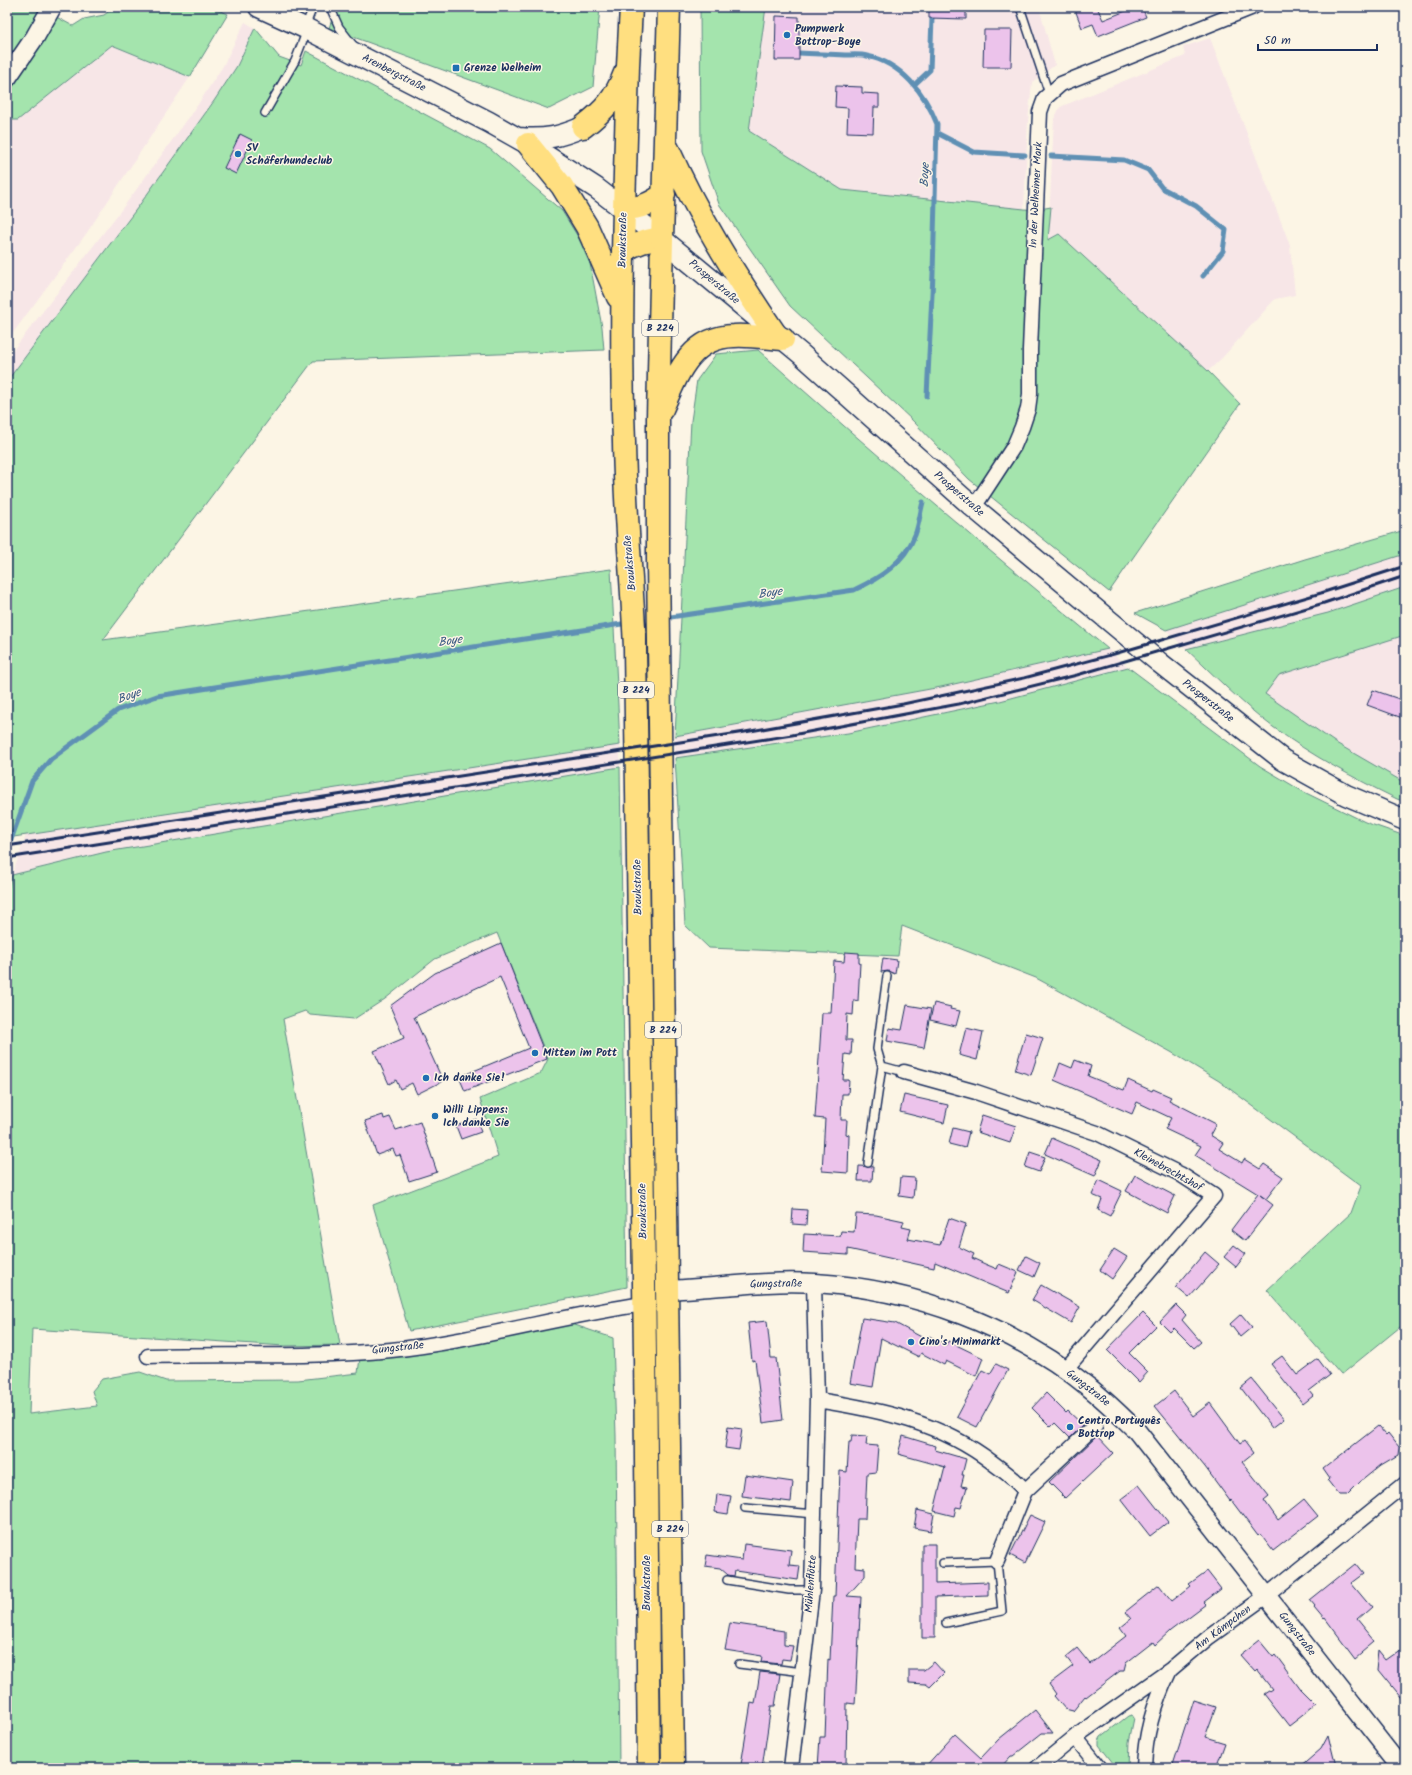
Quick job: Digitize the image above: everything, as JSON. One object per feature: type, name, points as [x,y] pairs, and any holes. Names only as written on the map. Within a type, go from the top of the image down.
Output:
[{"type":"main road","name":"Arenbergstraße","points":[[259,7],[375,63],[522,141]]},
{"type":"main road","name":"Braukstraße","points":[[632,7],[628,66],[622,305],[624,450],[628,553],[633,598],[635,648],[649,1768]]},
{"type":"main road","name":"Braukstraße","points":[[669,7],[658,418],[658,596],[673,1768]]},
{"type":"main road","points":[[522,141],[540,140],[562,136],[583,127],[603,111],[611,101],[618,90],[628,66]]},
{"type":"main road","points":[[522,141],[562,186],[588,227],[622,305]]},
{"type":"main road","name":"Prosperstraße","points":[[522,141],[596,188],[662,238],[778,336],[973,507],[1160,663],[1283,760],[1346,795],[1405,820]]},
{"type":"main road","points":[[666,145],[698,211],[730,266],[778,336]]},
{"type":"main road","points":[[624,209],[645,206],[652,203],[664,194]]},
{"type":"main road","points":[[623,251],[648,239],[662,238]]},
{"type":"main road","points":[[658,418],[680,369],[689,356],[706,343],[720,337],[778,336]]},
{"type":"street","points":[[7,78],[35,37],[52,7]]},
{"type":"street","name":"In der Welheimer Mark","points":[[973,507],[1014,446],[1028,408],[1030,394],[1030,334],[1040,112],[1042,105],[1049,94],[1061,84],[1253,7]]},
{"type":"street","name":"Kleinebrechtshof","points":[[904,1072],[976,1092],[1097,1133],[1180,1174],[1214,1196],[1065,1370]]},
{"type":"street","name":"Gungstraße","points":[[666,1290],[764,1282],[814,1283],[884,1292],[938,1306],[965,1316],[1029,1347],[1065,1370],[1091,1389],[1136,1430],[1402,1768]]},
{"type":"street","name":"Mühlenflötte","points":[[790,1768],[812,1590],[817,1400],[814,1283]]},
{"type":"street","name":"Gungstraße","points":[[148,1356],[295,1355],[390,1350],[440,1342],[599,1310],[644,1304]]},
{"type":"street","points":[[817,1400],[877,1410],[906,1418],[943,1432],[980,1453],[1017,1481],[1025,1491]]},
{"type":"street","points":[[996,1561],[1025,1491],[1095,1426]]},
{"type":"street","name":"Am Kämpchen","points":[[1037,1768],[1075,1737],[1170,1670],[1209,1637],[1266,1596],[1405,1484]]},
{"type":"street","points":[[1144,1768],[1145,1749],[1150,1719],[1158,1693],[1170,1670]]},
{"type":"street","points":[[1075,1737],[1100,1768]]},
{"type":"lane","points":[[265,113],[295,61],[313,7]]},
{"type":"lane","points":[[330,7],[345,37],[375,63]]},
{"type":"lane","points":[[1020,7],[1049,94]]},
{"type":"lane","points":[[868,1163],[882,1066],[878,1049],[887,976]]},
{"type":"lane","points":[[882,1066],[904,1072]]},
{"type":"lane","points":[[745,1508],[815,1514]]},
{"type":"lane","points":[[943,1563],[996,1561],[1002,1611],[946,1623]]},
{"type":"lane","points":[[727,1580],[789,1590],[812,1590]]},
{"type":"lane","points":[[739,1664],[803,1672]]},
{"type":"shaded area","points":[[766,7],[1039,7],[1055,65],[1032,82],[1028,121],[1024,209],[842,190],[749,131]]},
{"type":"shaded area","points":[[245,22],[255,28],[237,66],[214,101],[138,207],[7,381],[7,358],[128,201],[195,109],[223,66]]},
{"type":"shaded area","points":[[1210,38],[1290,245],[1295,295],[1275,299],[1222,358],[1208,371],[1059,234],[1048,240],[1054,119],[1060,107],[1185,56],[1183,47]]},
{"type":"shaded area","points":[[112,45],[190,77],[86,234],[7,341],[7,120],[18,120]]},
{"type":"shaded area","points":[[1405,554],[1405,587],[1328,613],[1186,649],[1166,630]]},
{"type":"shaded area","points":[[1405,635],[1405,783],[1336,743],[1265,694],[1279,675]]},
{"type":"shaded area","points":[[1108,649],[1128,667],[1000,701],[848,733],[675,758],[675,736],[941,687]]},
{"type":"shaded area","points":[[620,745],[620,767],[106,852],[12,875],[26,835]]},
{"type":"green space","points":[[7,7],[38,7],[73,26],[84,19],[104,15],[115,7],[212,7],[228,14],[190,77],[112,45],[18,120],[7,120]]},
{"type":"green space","points":[[336,7],[600,7],[593,87],[549,109],[329,28]]},
{"type":"green space","points":[[700,7],[766,7],[749,131],[842,190],[1034,210],[1051,207],[1048,240],[1059,234],[1208,371],[1240,404],[1109,592],[969,479],[913,421],[790,306],[719,204],[701,151]]},
{"type":"green space","points":[[255,28],[279,57],[301,65],[306,51],[490,149],[562,211],[588,253],[602,327],[604,350],[313,361],[103,640],[611,569],[620,745],[7,838],[7,381],[138,207],[214,101],[237,66]]},
{"type":"green space","points":[[758,350],[931,501],[1108,649],[941,687],[675,736],[691,421],[697,380],[716,354]]},
{"type":"green space","points":[[1405,530],[1405,554],[1166,630],[1135,613],[1305,559]]},
{"type":"green space","points":[[1405,587],[1405,635],[1279,675],[1265,694],[1336,743],[1405,783],[1405,802],[1349,775],[1288,738],[1250,709],[1186,649],[1328,613]]},
{"type":"green space","points":[[1128,667],[1260,766],[1302,791],[1365,822],[1405,836],[1405,1323],[1341,1375],[1267,1290],[1351,1213],[1361,1186],[1219,1081],[1171,1052],[1036,978],[902,926],[898,956],[709,948],[685,925],[675,758],[848,733],[1000,701]]},
{"type":"green space","points":[[620,767],[627,1287],[409,1331],[373,1205],[498,1157],[480,1099],[541,1073],[548,1059],[497,933],[435,959],[385,999],[354,1019],[310,1015],[305,1011],[283,1019],[340,1345],[284,1346],[32,1329],[29,1414],[97,1406],[92,1391],[102,1379],[140,1372],[166,1381],[298,1380],[358,1373],[360,1358],[569,1323],[613,1338],[616,1436],[619,1768],[7,1768],[7,894],[12,875],[106,852]]},
{"type":"green space","points":[[1132,1715],[1134,1718],[1129,1742],[1128,1768],[1117,1768],[1099,1745],[1099,1741],[1101,1737],[1128,1716]]},
{"type":"building","points":[[929,7],[966,7],[966,19],[929,18]]},
{"type":"building","points":[[1074,7],[1097,7],[1103,20],[1136,7],[1142,7],[1146,17],[1098,36],[1093,24],[1082,28]]},
{"type":"building","name":"Pumpwerk Bottrop-Boye","points":[[776,16],[799,17],[799,60],[775,60]]},
{"type":"building","points":[[984,30],[1012,30],[1011,67],[983,67]]},
{"type":"building","points":[[836,86],[862,87],[862,93],[879,94],[879,107],[874,107],[873,133],[847,132],[848,108],[835,107]]},
{"type":"building","name":"SV Schäferhundeclub","points":[[240,134],[252,140],[236,174],[224,168]]},
{"type":"building","points":[[1373,690],[1405,701],[1405,719],[1367,705]]},
{"type":"building","points":[[501,943],[547,1059],[465,1091],[459,1077],[529,1048],[500,977],[414,1017],[443,1081],[417,1094],[412,1083],[400,1089],[396,1080],[389,1084],[374,1051],[404,1038],[390,1006],[435,973]]},
{"type":"building","points":[[845,952],[859,953],[860,963],[858,1001],[854,1000],[853,1015],[847,1014],[846,1040],[852,1040],[851,1055],[845,1054],[843,1080],[849,1080],[848,1094],[842,1094],[841,1120],[847,1120],[846,1134],[849,1135],[848,1173],[822,1171],[825,1119],[815,1118],[822,1013],[831,1013],[834,961],[844,962]]},
{"type":"building","points":[[883,958],[897,960],[895,974],[888,971],[881,972]]},
{"type":"building","points":[[934,1003],[960,1011],[956,1026],[930,1020]]},
{"type":"building","points":[[907,1005],[931,1009],[924,1048],[887,1041],[889,1028],[902,1030]]},
{"type":"building","points":[[966,1028],[983,1032],[977,1060],[959,1055]]},
{"type":"building","points":[[1026,1033],[1043,1038],[1031,1075],[1015,1070]]},
{"type":"building","points":[[1075,1060],[1091,1066],[1088,1076],[1105,1083],[1124,1090],[1128,1080],[1152,1091],[1153,1089],[1171,1097],[1169,1100],[1216,1124],[1210,1135],[1223,1143],[1219,1149],[1242,1163],[1244,1159],[1260,1169],[1264,1164],[1283,1177],[1266,1199],[1260,1195],[1273,1205],[1245,1241],[1231,1230],[1258,1194],[1195,1155],[1201,1146],[1165,1129],[1171,1118],[1137,1102],[1132,1114],[1054,1080],[1060,1063],[1072,1068]]},
{"type":"building","points":[[904,1095],[948,1105],[944,1123],[900,1112]]},
{"type":"building","points":[[383,1115],[384,1119],[390,1117],[396,1130],[420,1122],[437,1172],[409,1181],[400,1155],[396,1156],[393,1149],[377,1155],[365,1121]]},
{"type":"building","points":[[982,1115],[1016,1126],[1010,1143],[977,1132]]},
{"type":"building","points":[[476,1119],[481,1132],[461,1139],[456,1126]]},
{"type":"building","points":[[953,1128],[969,1132],[965,1148],[949,1144]]},
{"type":"building","points":[[1052,1138],[1102,1160],[1095,1176],[1045,1154]]},
{"type":"building","points":[[1030,1152],[1045,1157],[1039,1172],[1025,1167]]},
{"type":"building","points":[[859,1166],[873,1167],[872,1181],[858,1181]]},
{"type":"building","points":[[1135,1175],[1175,1196],[1167,1213],[1126,1191]]},
{"type":"building","points":[[901,1177],[915,1178],[913,1198],[899,1196]]},
{"type":"building","points":[[1099,1180],[1122,1191],[1110,1216],[1098,1210],[1102,1199],[1092,1195]]},
{"type":"building","points":[[793,1209],[807,1210],[806,1225],[792,1224]]},
{"type":"building","points":[[856,1214],[876,1215],[904,1221],[902,1227],[911,1229],[908,1239],[940,1245],[949,1218],[966,1224],[959,1247],[974,1254],[972,1258],[985,1264],[997,1269],[999,1264],[1018,1272],[1009,1293],[935,1262],[934,1268],[848,1249],[848,1255],[803,1252],[804,1234],[840,1236],[841,1231],[854,1232]]},
{"type":"building","points":[[1234,1245],[1246,1254],[1236,1267],[1224,1257]]},
{"type":"building","points":[[1114,1249],[1127,1257],[1112,1279],[1100,1270]]},
{"type":"building","points":[[1205,1252],[1219,1264],[1189,1298],[1176,1287]]},
{"type":"building","points":[[1026,1256],[1040,1263],[1034,1277],[1019,1270]]},
{"type":"building","points":[[1041,1285],[1080,1307],[1071,1323],[1032,1300]]},
{"type":"building","points":[[1176,1305],[1186,1315],[1182,1320],[1201,1342],[1194,1348],[1174,1328],[1170,1332],[1160,1322]]},
{"type":"building","points":[[1143,1313],[1156,1326],[1129,1353],[1148,1372],[1139,1382],[1107,1350]]},
{"type":"building","points":[[1241,1314],[1252,1327],[1240,1337],[1230,1324]]},
{"type":"building","points":[[862,1318],[895,1323],[927,1340],[929,1336],[946,1345],[948,1341],[983,1358],[976,1376],[946,1361],[944,1365],[921,1353],[919,1357],[881,1338],[873,1387],[850,1383]]},
{"type":"building","points":[[767,1321],[771,1358],[776,1358],[783,1420],[763,1423],[755,1360],[752,1361],[748,1323]]},
{"type":"building","points":[[1282,1356],[1297,1375],[1318,1359],[1330,1375],[1309,1391],[1313,1396],[1303,1404],[1271,1364]]},
{"type":"building","points":[[996,1364],[1008,1370],[977,1427],[957,1417],[982,1370],[990,1374]]},
{"type":"building","points":[[1252,1379],[1284,1419],[1272,1428],[1241,1388]]},
{"type":"building","points":[[1174,1391],[1193,1416],[1210,1403],[1240,1444],[1244,1441],[1253,1453],[1242,1462],[1269,1496],[1264,1500],[1278,1520],[1304,1499],[1318,1516],[1273,1551],[1260,1534],[1258,1536],[1205,1467],[1155,1406]]},
{"type":"building","points":[[1046,1393],[1066,1413],[1068,1411],[1083,1425],[1070,1438],[1055,1423],[1051,1427],[1032,1408]]},
{"type":"building","points":[[1378,1426],[1386,1435],[1388,1433],[1399,1447],[1398,1455],[1381,1465],[1347,1495],[1339,1495],[1328,1481],[1330,1479],[1323,1469]]},
{"type":"building","points":[[728,1427],[742,1429],[739,1450],[725,1448]]},
{"type":"building","points":[[852,1435],[867,1436],[866,1445],[878,1446],[876,1472],[867,1473],[865,1519],[857,1519],[855,1567],[865,1568],[865,1576],[847,1596],[861,1597],[855,1704],[847,1703],[846,1768],[818,1768],[820,1737],[825,1737],[828,1659],[830,1660],[833,1596],[835,1596],[840,1471],[847,1472],[849,1442],[851,1442]]},
{"type":"building","points":[[903,1436],[936,1446],[935,1450],[966,1459],[961,1486],[967,1487],[961,1508],[956,1507],[954,1516],[934,1511],[945,1467],[898,1454]]},
{"type":"building","points":[[1097,1436],[1113,1453],[1065,1498],[1049,1482]]},
{"type":"building","points":[[745,1475],[793,1482],[791,1502],[742,1496]]},
{"type":"building","points":[[1139,1485],[1168,1522],[1150,1536],[1121,1499]]},
{"type":"building","points":[[717,1494],[731,1496],[728,1514],[715,1512]]},
{"type":"building","points":[[917,1510],[934,1514],[931,1531],[914,1528]]},
{"type":"building","points":[[1030,1515],[1045,1522],[1025,1563],[1010,1555]]},
{"type":"building","points":[[744,1544],[791,1550],[789,1565],[800,1566],[798,1580],[735,1571],[734,1576],[728,1575],[720,1568],[705,1566],[707,1555],[742,1560]]},
{"type":"building","points":[[922,1544],[935,1544],[935,1584],[988,1582],[988,1595],[935,1597],[935,1638],[922,1638]]},
{"type":"building","points":[[1355,1564],[1363,1574],[1351,1583],[1371,1607],[1356,1620],[1374,1642],[1355,1658],[1310,1600]]},
{"type":"building","points":[[1207,1571],[1221,1589],[1204,1602],[1206,1604],[1170,1631],[1155,1645],[1153,1642],[1126,1663],[1124,1671],[1120,1671],[1086,1697],[1085,1696],[1073,1711],[1065,1709],[1054,1696],[1056,1694],[1049,1684],[1073,1666],[1066,1657],[1077,1648],[1090,1664],[1126,1636],[1120,1628],[1131,1619],[1125,1612],[1159,1585],[1172,1601],[1191,1586],[1189,1584]]},
{"type":"building","points":[[730,1623],[784,1631],[784,1645],[793,1646],[790,1660],[782,1659],[781,1664],[761,1662],[762,1656],[725,1650]]},
{"type":"building","points":[[1259,1640],[1273,1657],[1275,1655],[1301,1690],[1316,1705],[1289,1726],[1264,1694],[1272,1689],[1257,1670],[1255,1672],[1240,1655]]},
{"type":"building","points":[[1405,1648],[1405,1703],[1378,1670],[1380,1650],[1388,1660]]},
{"type":"building","points":[[934,1662],[944,1673],[930,1687],[926,1684],[909,1683],[909,1670],[924,1670]]},
{"type":"building","points":[[760,1672],[780,1674],[775,1706],[771,1706],[762,1768],[741,1765],[751,1703],[755,1704]]},
{"type":"building","points":[[1194,1700],[1216,1707],[1205,1737],[1225,1743],[1216,1768],[1172,1768]]},
{"type":"building","points":[[1035,1710],[1053,1733],[1042,1733],[1011,1756],[1000,1768],[924,1768],[955,1734],[981,1758],[999,1739]]},
{"type":"building","points":[[1328,1735],[1336,1768],[1298,1768],[1321,1748]]},
{"type":"waterway","points":[[914,85],[930,70],[932,18]]},
{"type":"waterway","name":"Boye","points":[[799,53],[862,55],[891,65],[901,72],[919,91],[926,101],[937,124],[933,274],[927,396]]},
{"type":"waterway","points":[[937,133],[974,152],[1025,155]]},
{"type":"waterway","points":[[1051,156],[1124,160],[1148,170],[1162,188],[1196,206],[1226,230],[1223,251],[1203,276]]},
{"type":"waterway","name":"Boye","points":[[664,618],[854,590],[882,575],[898,562],[915,535],[923,502]]},
{"type":"waterway","name":"Boye","points":[[7,851],[32,781],[51,759],[118,710],[157,696],[628,623]]},
{"type":"railway","points":[[7,846],[745,732],[903,704],[1024,678],[1114,654],[1321,593],[1405,566]]},
{"type":"railway","points":[[7,858],[792,735],[959,704],[1077,675],[1324,603],[1405,576]]},
{"type":"place","name":"Pumpwerk Bottrop-Boye","points":[[787,35]]},
{"type":"place","name":"Grenze Welheim","points":[[456,68]]},
{"type":"place","name":"SV Schäferhundeclub","points":[[238,154]]},
{"type":"place","name":"Mitten im Pott","points":[[535,1053]]},
{"type":"place","name":"Ich danke Sie!","points":[[426,1078]]},
{"type":"place","name":"Willi Lippens: Ich danke Sie","points":[[435,1116]]},
{"type":"place","name":"Cino's Minimarkt","points":[[911,1342]]},
{"type":"place","name":"Centro Português Bottrop","points":[[1070,1427]]}]
